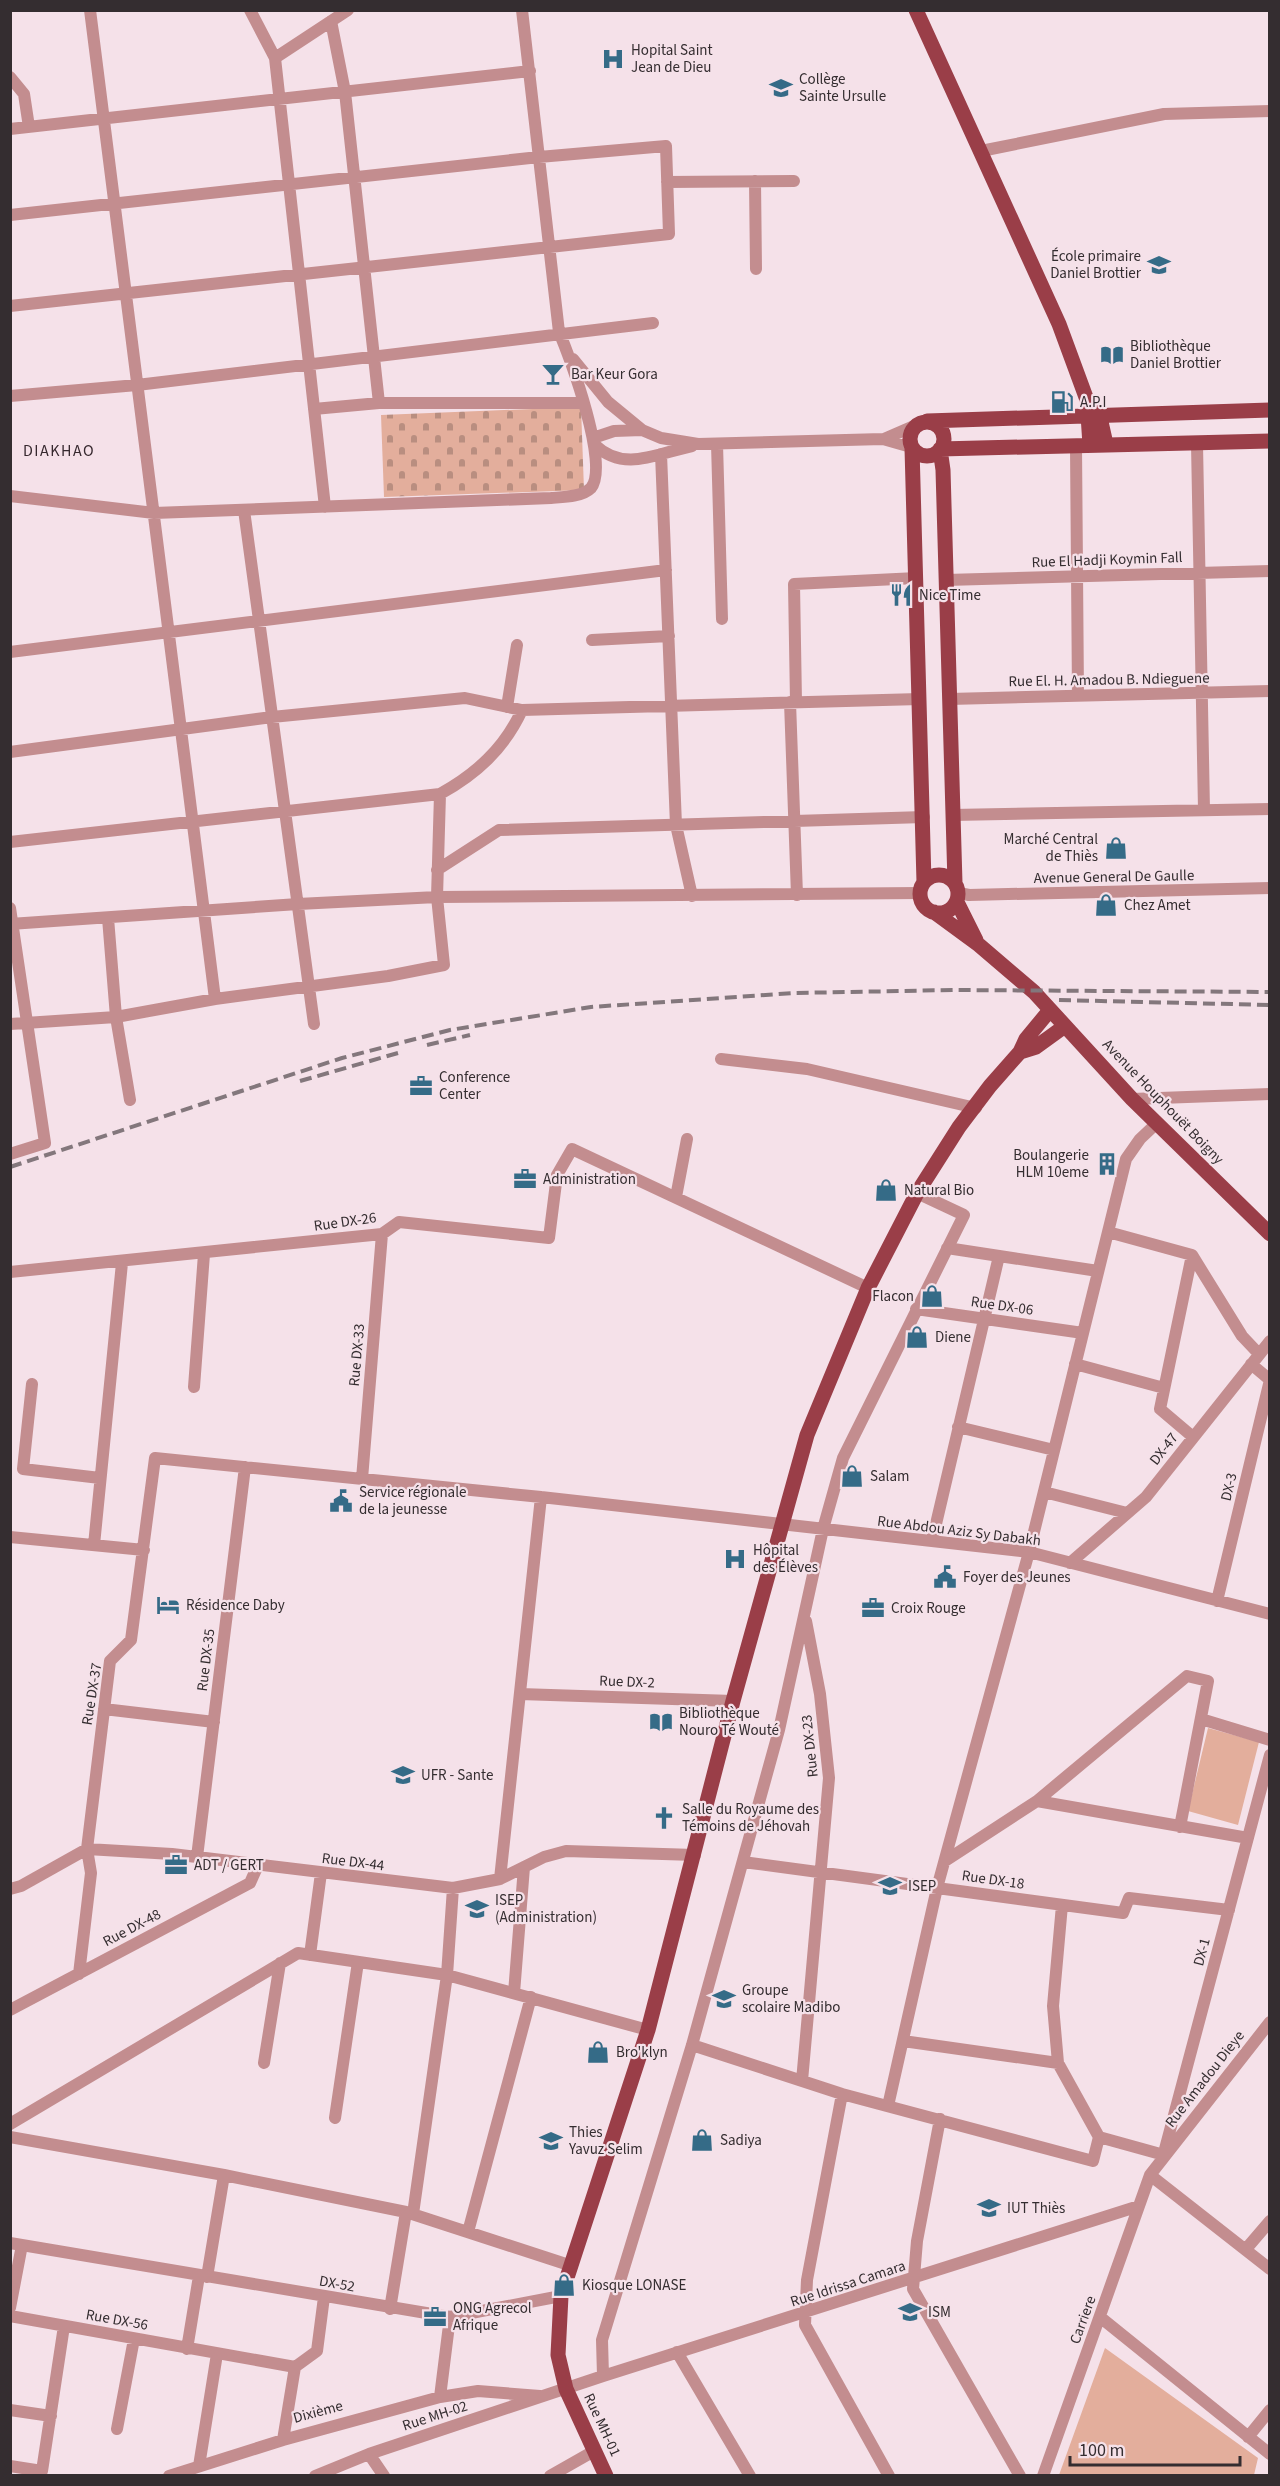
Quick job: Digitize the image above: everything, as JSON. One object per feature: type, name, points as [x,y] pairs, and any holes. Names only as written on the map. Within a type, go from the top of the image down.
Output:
[{"type":"main road","points":[[916,10],[1059,324],[1093,417],[1090,445]]},
{"type":"main road","points":[[957,893],[950,910],[934,912],[924,905],[922,888],[924,817],[917,578],[910,435],[921,424],[1269,410]]},
{"type":"main road","points":[[921,424],[941,429],[944,439],[940,449],[952,815],[957,893],[979,945]]},
{"type":"main road","points":[[912,448],[926,456],[940,449],[1269,441]]},
{"type":"main road","points":[[922,888],[940,875],[957,893]]},
{"type":"main road","name":"Avenue Houphouët Boigny","points":[[934,912],[979,945],[1034,992],[1132,1099],[1269,1234]]},
{"type":"main road","points":[[566,2389],[558,2355],[561,2296],[648,2030],[733,1701],[807,1435],[868,1288],[917,1193],[959,1127],[976,1108],[990,1086],[1020,1052],[1026,1039],[1050,1010]]},
{"type":"main road","points":[[1020,1052],[1036,1047],[1065,1026]]},
{"type":"main road","name":"Rue MH-01","points":[[566,2389],[606,2475]]},
{"type":"street","points":[[90,10],[215,999]]},
{"type":"street","points":[[250,10],[275,58],[325,507]]},
{"type":"street","points":[[275,58],[348,10]]},
{"type":"street","points":[[10,495],[153,513],[577,495],[589,490],[594,482],[594,442],[568,353],[559,332],[522,10]]},
{"type":"street","points":[[331,21],[345,92],[379,403]]},
{"type":"street","points":[[10,129],[530,71]]},
{"type":"street","points":[[10,77],[24,94],[29,127]]},
{"type":"street","points":[[981,151],[1164,114],[1269,111]]},
{"type":"street","points":[[10,215],[539,157],[666,146],[669,234],[10,306]]},
{"type":"street","points":[[755,181],[756,268]]},
{"type":"street","points":[[667,183],[794,181]]},
{"type":"street","points":[[10,396],[138,385],[559,332],[653,323]]},
{"type":"street","points":[[568,353],[608,402],[642,430],[661,438],[698,444],[883,439],[912,448]]},
{"type":"street","points":[[314,409],[379,403],[583,403]]},
{"type":"street","points":[[883,439],[921,424]]},
{"type":"street","points":[[594,442],[614,431],[642,430]]},
{"type":"street","points":[[594,442],[612,458],[622,460],[661,454],[698,444]]},
{"type":"street","points":[[717,444],[722,619]]},
{"type":"street","points":[[1197,444],[1197,573],[1204,810]]},
{"type":"street","points":[[1078,696],[1077,576],[1090,445]]},
{"type":"street","points":[[661,454],[676,825],[692,896]]},
{"type":"street","points":[[244,510],[314,1024]]},
{"type":"street","points":[[10,652],[666,570]]},
{"type":"street","name":"Rue El Hadji Koymin Fall","points":[[946,580],[1269,571]]},
{"type":"street","points":[[797,895],[794,821],[794,584],[917,578]]},
{"type":"street","points":[[592,640],[669,636]]},
{"type":"street","points":[[507,707],[517,645]]},
{"type":"street","name":"Rue El. H. Amadou B. Ndieguene","points":[[949,699],[1269,692]]},
{"type":"street","points":[[10,752],[272,717],[465,698],[522,710],[920,699]]},
{"type":"street","points":[[10,842],[440,794],[468,779],[510,735],[522,710]]},
{"type":"street","points":[[10,1024],[27,1021],[116,1017],[215,999],[309,987],[444,965],[436,897],[440,794]]},
{"type":"street","points":[[952,815],[1269,809]]},
{"type":"street","points":[[437,870],[499,830],[924,817]]},
{"type":"street","points":[[11,924],[436,897],[797,895],[922,888]]},
{"type":"street","name":"Avenue General De Gaulle","points":[[957,893],[981,895],[1269,888]]},
{"type":"street","points":[[10,908],[45,1143],[10,1154]]},
{"type":"street","points":[[108,918],[116,1017],[130,1100]]},
{"type":"street","points":[[721,1059],[807,1069],[976,1108]]},
{"type":"street","points":[[1132,1099],[1269,1094]]},
{"type":"street","points":[[888,2106],[937,1888],[1029,1552],[1126,1158],[1140,1139],[1157,1123]]},
{"type":"street","points":[[687,1139],[676,1197],[868,1288]]},
{"type":"street","name":"Rue DX-26","points":[[10,1272],[122,1263],[382,1234],[399,1222],[549,1238],[557,1175],[572,1149],[676,1197]]},
{"type":"street","points":[[603,2376],[602,2340],[692,2045],[743,1862],[779,1730],[823,1529],[843,1458],[964,1215],[917,1193]]},
{"type":"street","points":[[1108,1232],[1191,1255],[1160,1409],[1193,1437]]},
{"type":"street","name":"Rue DX-33","points":[[362,1479],[382,1234]]},
{"type":"street","points":[[947,1248],[1098,1271]]},
{"type":"street","points":[[194,1387],[204,1254]]},
{"type":"street","name":"DX-3","points":[[1191,1255],[1269,1380],[1217,1601]]},
{"type":"street","points":[[932,1541],[999,1256]]},
{"type":"street","points":[[94,1545],[122,1263]]},
{"type":"street","name":"Rue DX-06","points":[[916,1309],[1083,1333]]},
{"type":"street","name":"DX-47","points":[[1070,1563],[1146,1497],[1269,1341]]},
{"type":"street","points":[[1075,1364],[1164,1388]]},
{"type":"street","points":[[32,1384],[23,1469],[100,1478]]},
{"type":"street","points":[[958,1427],[1054,1450]]},
{"type":"street","name":"Rue DX-37","points":[[79,1974],[91,1873],[87,1849],[110,1661],[131,1640],[155,1458],[245,1467]]},
{"type":"street","name":"Rue Abdou Aziz Sy Dabakh","points":[[245,1467],[541,1497],[1029,1552],[1269,1614]]},
{"type":"street","name":"Rue DX-35","points":[[197,1857],[245,1467]]},
{"type":"street","points":[[1044,1492],[1127,1513]]},
{"type":"street","points":[[500,1879],[541,1497]]},
{"type":"street","points":[[10,1537],[144,1550]]},
{"type":"street","name":"Rue DX-23","points":[[802,2081],[829,1778],[820,1694],[805,1617]]},
{"type":"street","points":[[945,1861],[1037,1801],[1187,1676],[1208,1681],[1180,1827]]},
{"type":"street","name":"Rue DX-2","points":[[520,1694],[733,1701]]},
{"type":"street","points":[[104,1709],[214,1722]]},
{"type":"street","points":[[1201,1719],[1269,1740]]},
{"type":"street","name":"DX-1","points":[[1164,2156],[1228,1910],[1267,1773],[1269,1755]]},
{"type":"street","points":[[1037,1801],[1248,1838]]},
{"type":"street","points":[[10,1888],[21,1886],[87,1849]]},
{"type":"street","name":"Rue DX-44","points":[[87,1849],[197,1857],[453,1887],[500,1879],[566,1851],[695,1855]]},
{"type":"street","name":"Rue DX-18","points":[[743,1862],[1123,1913],[1129,1898],[1228,1910]]},
{"type":"street","name":"Rue DX-48","points":[[10,2010],[250,1883],[258,1865]]},
{"type":"street","points":[[514,1993],[524,1867]]},
{"type":"street","points":[[310,1955],[321,1873]]},
{"type":"street","points":[[390,2309],[409,2213],[447,1975],[453,1887]]},
{"type":"street","points":[[692,2045],[842,2094],[1093,2161],[1099,2137],[1059,2064],[1053,2006],[1062,1905]]},
{"type":"street","points":[[10,2124],[298,1953],[447,1975],[648,2030]]},
{"type":"street","points":[[335,2118],[358,1962]]},
{"type":"street","points":[[264,2063],[280,1963]]},
{"type":"street","points":[[468,2232],[531,1997]]},
{"type":"street","name":"Rue Amadou Dieye","points":[[1150,2175],[1269,2022]]},
{"type":"street","points":[[903,2041],[1059,2064]]},
{"type":"street","points":[[842,2094],[807,2280],[805,2325],[889,2475]]},
{"type":"street","points":[[940,2119],[917,2241],[912,2289],[1020,2475]]},
{"type":"street","points":[[10,2137],[224,2175],[409,2213],[572,2266]]},
{"type":"street","points":[[1099,2137],[1164,2156]]},
{"type":"street","points":[[187,2349],[224,2175]]},
{"type":"street","points":[[1150,2175],[1269,2269]]},
{"type":"street","name":"Carriere","points":[[1043,2475],[1150,2175]]},
{"type":"street","name":"Rue Idrissa Camara","points":[[566,2389],[1139,2206]]},
{"type":"street","points":[[1246,2249],[1269,2221]]},
{"type":"street","points":[[10,2308],[16,2244]]},
{"type":"street","name":"DX-52","points":[[16,2244],[390,2309],[450,2317],[561,2296]]},
{"type":"street","points":[[283,2440],[295,2367],[317,2351],[324,2297]]},
{"type":"street","name":"Rue DX-56","points":[[10,2316],[295,2367]]},
{"type":"street","points":[[440,2397],[450,2317]]},
{"type":"street","points":[[1100,2317],[1269,2454]]},
{"type":"street","points":[[10,2466],[42,2471],[64,2326]]},
{"type":"street","points":[[117,2429],[134,2339]]},
{"type":"street","points":[[677,2352],[750,2475]]},
{"type":"street","points":[[199,2466],[217,2354]]},
{"type":"street","name":"Rue MH-02","points":[[315,2475],[369,2454],[566,2389]]},
{"type":"street","name":"Dixième","points":[[169,2475],[283,2440],[440,2397],[478,2391],[545,2397]]},
{"type":"street","points":[[10,2410],[51,2416]]},
{"type":"street","points":[[1248,2437],[1269,2410]]},
{"type":"street","points":[[550,2475],[594,2451]]},
{"type":"street","points":[[369,2454],[384,2475]]},
{"type":"green space","points":[[581,407],[584,490],[384,497],[381,415]]},
{"type":"green space","points":[[1208,1728],[1259,1742],[1238,1825],[1188,1811]]},
{"type":"green space","points":[[1105,2348],[1258,2458],[1254,2475],[1059,2475]]},
{"type":"railway","points":[[10,1167],[342,1058],[450,1030],[591,1007],[794,993],[954,990],[1270,992]]},
{"type":"railway","points":[[1059,1000],[1270,1005]]},
{"type":"railway","points":[[427,1045],[470,1035]]},
{"type":"railway","points":[[300,1081],[398,1053]]},
{"type":"place","name":"Hopital Saint Jean de Dieu","points":[[613,59]]},
{"type":"place","name":"Collège Sainte Ursulle","points":[[781,88]]},
{"type":"place","name":"École primaire Daniel Brottier","points":[[1159,265]]},
{"type":"place","name":"Bibliothèque Daniel Brottier","points":[[1112,355]]},
{"type":"place","name":"Bar Keur Gora","points":[[553,374]]},
{"type":"place","name":"A.P.I","points":[[1062,402]]},
{"type":"place","name":"Nice Time","points":[[901,595]]},
{"type":"place","name":"Marché Central de Thiès","points":[[1116,848]]},
{"type":"place","name":"Chez Amet","points":[[1106,905]]},
{"type":"place","name":"Conference Center","points":[[421,1086]]},
{"type":"place","name":"Boulangerie HLM 10eme","points":[[1107,1164]]},
{"type":"place","name":"Administration","points":[[525,1179]]},
{"type":"place","name":"Natural Bio","points":[[886,1190]]},
{"type":"place","name":"Flacon","points":[[932,1296]]},
{"type":"place","name":"Diene","points":[[917,1337]]},
{"type":"place","name":"Salam","points":[[852,1476]]},
{"type":"place","name":"Service régionale de la jeunesse","points":[[341,1501]]},
{"type":"place","name":"Hôpital des Élèves","points":[[735,1559]]},
{"type":"place","name":"Foyer des Jeunes","points":[[945,1577]]},
{"type":"place","name":"Résidence Daby","points":[[168,1605]]},
{"type":"place","name":"Croix Rouge","points":[[873,1608]]},
{"type":"place","name":"Bibliothèque Nouro Té Wouté","points":[[661,1722]]},
{"type":"place","name":"UFR - Sante","points":[[403,1775]]},
{"type":"place","name":"Salle du Royaume des Témoins de Jéhovah","points":[[664,1818]]},
{"type":"place","name":"ADT / GERT","points":[[176,1865]]},
{"type":"place","name":"ISEP","points":[[890,1886]]},
{"type":"place","name":"ISEP (Administration)","points":[[477,1909]]},
{"type":"place","name":"Groupe scolaire Madibo","points":[[724,1999]]},
{"type":"place","name":"Bro'klyn","points":[[598,2052]]},
{"type":"place","name":"Sadiya","points":[[702,2140]]},
{"type":"place","name":"Thies Yavuz Selim","points":[[551,2141]]},
{"type":"place","name":"IUT Thiès","points":[[989,2208]]},
{"type":"place","name":"Kiosque LONASE","points":[[564,2285]]},
{"type":"place","name":"ISM","points":[[910,2312]]},
{"type":"place","name":"ONG Agrecol Afrique","points":[[435,2317]]},
{"type":"district","name":"DIAKHAO","points":[[59,451]]}]
